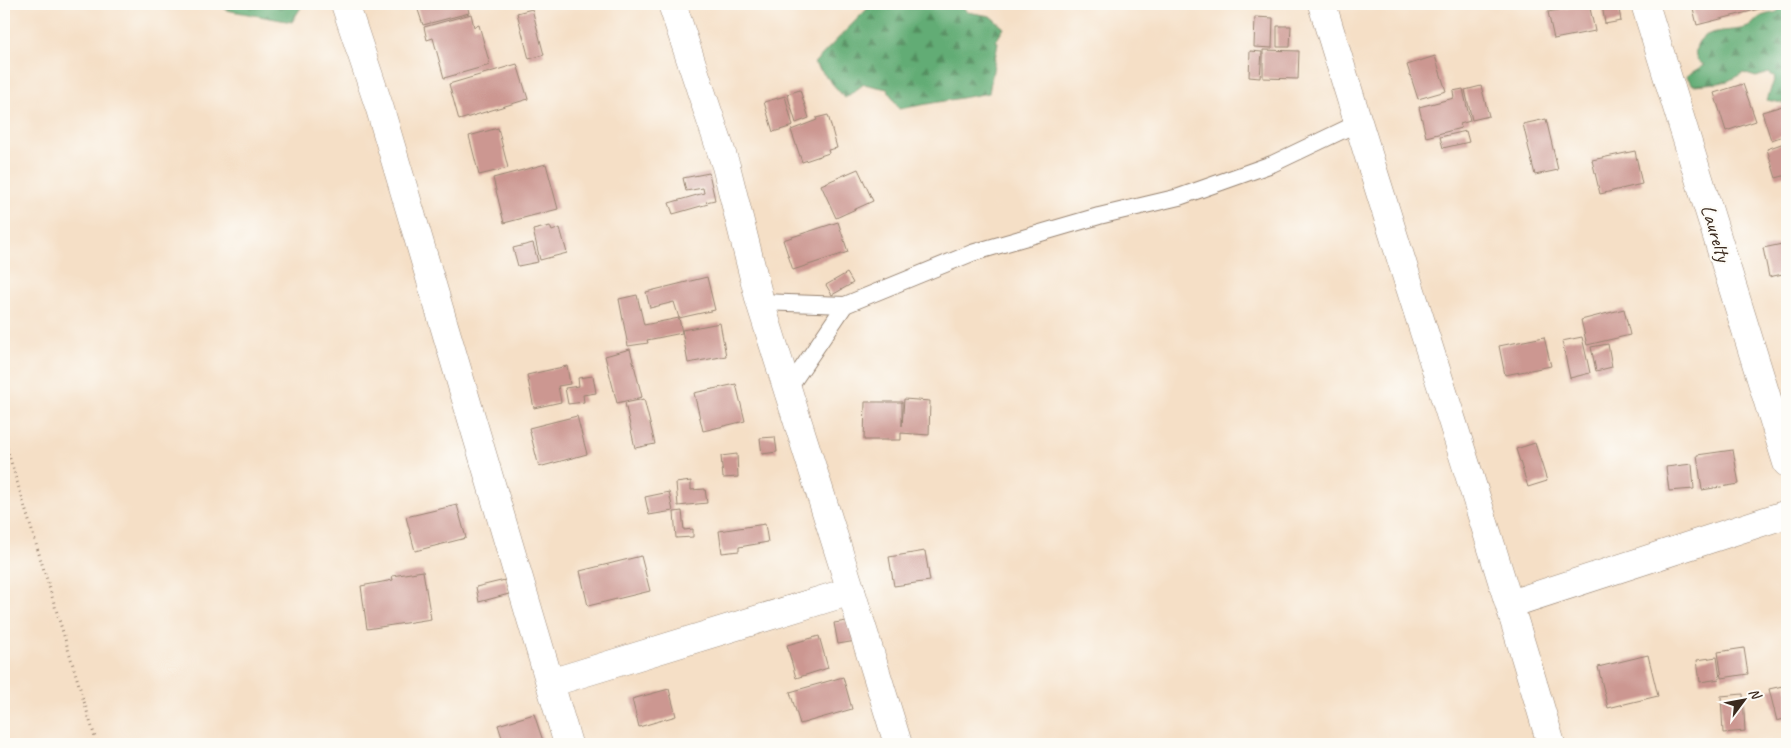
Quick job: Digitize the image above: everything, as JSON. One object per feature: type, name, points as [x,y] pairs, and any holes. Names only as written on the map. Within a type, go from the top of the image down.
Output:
[{"type":"street","points":[[345,4],[380,109],[568,744]]},
{"type":"street","points":[[672,4],[726,166],[760,302],[852,591],[898,744]]},
{"type":"street","points":[[1322,4],[1510,604],[1551,744]]},
{"type":"street","name":"Laurelty","points":[[1645,4],[1787,463]]},
{"type":"street","points":[[1510,604],[1787,514]]},
{"type":"street","points":[[550,683],[852,591]]},
{"type":"lane","points":[[760,302],[845,305],[972,252],[1099,216],[1179,197],[1272,164],[1358,123]]},
{"type":"lane","points":[[788,389],[845,305]]},
{"type":"path","points":[[4,439],[97,744]]},
{"type":"green space","points":[[220,4],[303,4],[292,22],[226,10]]},
{"type":"green space","points":[[861,4],[961,4],[967,12],[990,16],[1004,28],[996,41],[998,42],[989,93],[899,109],[887,89],[864,84],[845,98],[814,63],[869,7]]},
{"type":"green space","points":[[1780,4],[1787,4],[1787,104],[1767,100],[1775,77],[1769,73],[1756,77],[1743,73],[1728,81],[1693,85],[1686,76],[1704,65],[1697,58],[1696,52],[1699,41],[1704,36],[1750,26],[1760,17],[1777,12],[1781,7]]},
{"type":"building","points":[[416,4],[467,4],[469,13],[423,25]]},
{"type":"building","points":[[1589,4],[1595,31],[1554,39],[1548,12]]},
{"type":"building","points":[[1602,4],[1618,4],[1621,21],[1605,24]]},
{"type":"building","points":[[1692,4],[1766,4],[1767,7],[1697,25]]},
{"type":"building","points":[[532,9],[544,55],[529,59],[517,13]]},
{"type":"building","points":[[471,14],[474,27],[479,25],[490,65],[444,78],[433,38],[427,40],[424,27]]},
{"type":"building","points":[[1255,17],[1273,18],[1272,48],[1254,47]]},
{"type":"building","points":[[1277,26],[1291,26],[1290,47],[1277,47]]},
{"type":"building","points":[[1263,50],[1299,51],[1298,79],[1263,78]]},
{"type":"building","points":[[1250,51],[1262,52],[1260,78],[1249,77]]},
{"type":"building","points":[[1435,56],[1446,91],[1418,99],[1407,65]]},
{"type":"building","points":[[517,64],[528,99],[459,120],[449,84]]},
{"type":"building","points":[[1743,84],[1756,121],[1726,131],[1714,93]]},
{"type":"building","points":[[1481,86],[1489,116],[1472,120],[1465,90]]},
{"type":"building","points":[[1463,89],[1470,121],[1460,124],[1461,128],[1426,137],[1419,107],[1454,98],[1453,91]]},
{"type":"building","points":[[800,90],[809,118],[796,123],[787,94]]},
{"type":"building","points":[[785,96],[793,126],[773,132],[764,102]]},
{"type":"building","points":[[1786,105],[1787,135],[1771,140],[1762,112]]},
{"type":"building","points":[[828,115],[837,148],[828,150],[829,153],[802,162],[791,130],[817,120],[816,118]]},
{"type":"building","points":[[1546,119],[1558,170],[1535,175],[1523,124]]},
{"type":"building","points":[[498,128],[508,168],[479,175],[469,136]]},
{"type":"building","points":[[1466,131],[1469,142],[1443,148],[1440,137]]},
{"type":"building","points":[[1787,142],[1787,175],[1776,178],[1767,149]]},
{"type":"building","points":[[1635,151],[1642,184],[1600,194],[1592,160]]},
{"type":"building","points":[[546,164],[558,209],[504,223],[493,178]]},
{"type":"building","points":[[858,169],[873,201],[836,218],[821,185]]},
{"type":"building","points":[[709,173],[715,200],[706,202],[708,204],[673,214],[669,203],[704,193],[703,188],[686,191],[683,178]]},
{"type":"building","points":[[838,222],[848,252],[793,270],[783,240]]},
{"type":"building","points":[[550,226],[552,231],[560,228],[567,253],[540,260],[533,230]]},
{"type":"building","points":[[533,243],[538,262],[518,266],[513,248]]},
{"type":"building","points":[[1787,243],[1787,273],[1769,277],[1763,248]]},
{"type":"building","points":[[847,273],[853,283],[832,295],[826,285]]},
{"type":"building","points":[[707,277],[715,310],[679,318],[674,302],[650,308],[646,292]]},
{"type":"building","points":[[637,295],[644,325],[679,318],[682,333],[647,340],[648,343],[628,346],[619,299]]},
{"type":"building","points":[[1624,309],[1630,335],[1587,345],[1581,320]]},
{"type":"building","points":[[720,323],[726,356],[688,363],[682,330]]},
{"type":"building","points":[[1544,337],[1551,366],[1505,375],[1499,346]]},
{"type":"building","points":[[1582,337],[1590,373],[1570,378],[1562,341]]},
{"type":"building","points":[[1608,344],[1612,367],[1596,371],[1591,347]]},
{"type":"building","points":[[630,349],[642,397],[617,403],[605,356]]},
{"type":"building","points":[[567,366],[570,384],[558,386],[561,402],[534,408],[527,375]]},
{"type":"building","points":[[593,376],[596,393],[583,395],[584,402],[568,404],[565,388],[579,386],[578,378]]},
{"type":"building","points":[[736,384],[745,421],[703,431],[694,393]]},
{"type":"building","points":[[644,399],[655,444],[635,448],[625,403]]},
{"type":"building","points":[[904,399],[930,401],[929,435],[901,433],[901,440],[864,440],[865,402],[902,402],[902,426]]},
{"type":"building","points":[[577,416],[587,454],[539,467],[529,428]]},
{"type":"building","points":[[775,437],[777,452],[762,454],[760,438]]},
{"type":"building","points":[[1535,443],[1547,481],[1528,487],[1516,449]]},
{"type":"building","points":[[1733,450],[1739,484],[1702,490],[1697,455]]},
{"type":"building","points":[[737,454],[738,477],[723,478],[721,456]]},
{"type":"building","points":[[1692,464],[1694,489],[1669,491],[1666,467]]},
{"type":"building","points":[[691,481],[691,490],[705,489],[707,503],[678,506],[676,483]]},
{"type":"building","points":[[669,492],[673,511],[649,515],[645,497]]},
{"type":"building","points":[[457,505],[466,538],[415,551],[406,517]]},
{"type":"building","points":[[682,511],[684,530],[693,529],[693,537],[676,538],[674,512]]},
{"type":"building","points":[[765,524],[768,542],[739,547],[739,551],[722,553],[719,531]]},
{"type":"building","points":[[925,551],[930,581],[894,586],[889,557]]},
{"type":"building","points":[[641,556],[650,591],[588,606],[580,571]]},
{"type":"building","points":[[423,571],[431,619],[367,629],[361,586],[393,580],[392,576]]},
{"type":"building","points":[[505,580],[509,594],[479,602],[476,587]]},
{"type":"building","points":[[853,620],[856,641],[838,644],[834,623]]},
{"type":"building","points":[[819,636],[828,668],[796,678],[787,645]]},
{"type":"building","points":[[1744,648],[1748,674],[1722,678],[1718,652]]},
{"type":"building","points":[[1648,655],[1658,696],[1608,708],[1598,667]]},
{"type":"building","points":[[1717,657],[1720,679],[1700,682],[1697,660]]},
{"type":"building","points":[[843,677],[852,709],[800,724],[790,692]]},
{"type":"building","points":[[1787,685],[1787,718],[1777,721],[1769,689]]},
{"type":"building","points":[[669,689],[676,716],[639,727],[632,699]]},
{"type":"building","points":[[1743,694],[1745,731],[1723,733],[1721,696]]},
{"type":"building","points":[[534,714],[544,744],[504,744],[498,725]]}]
